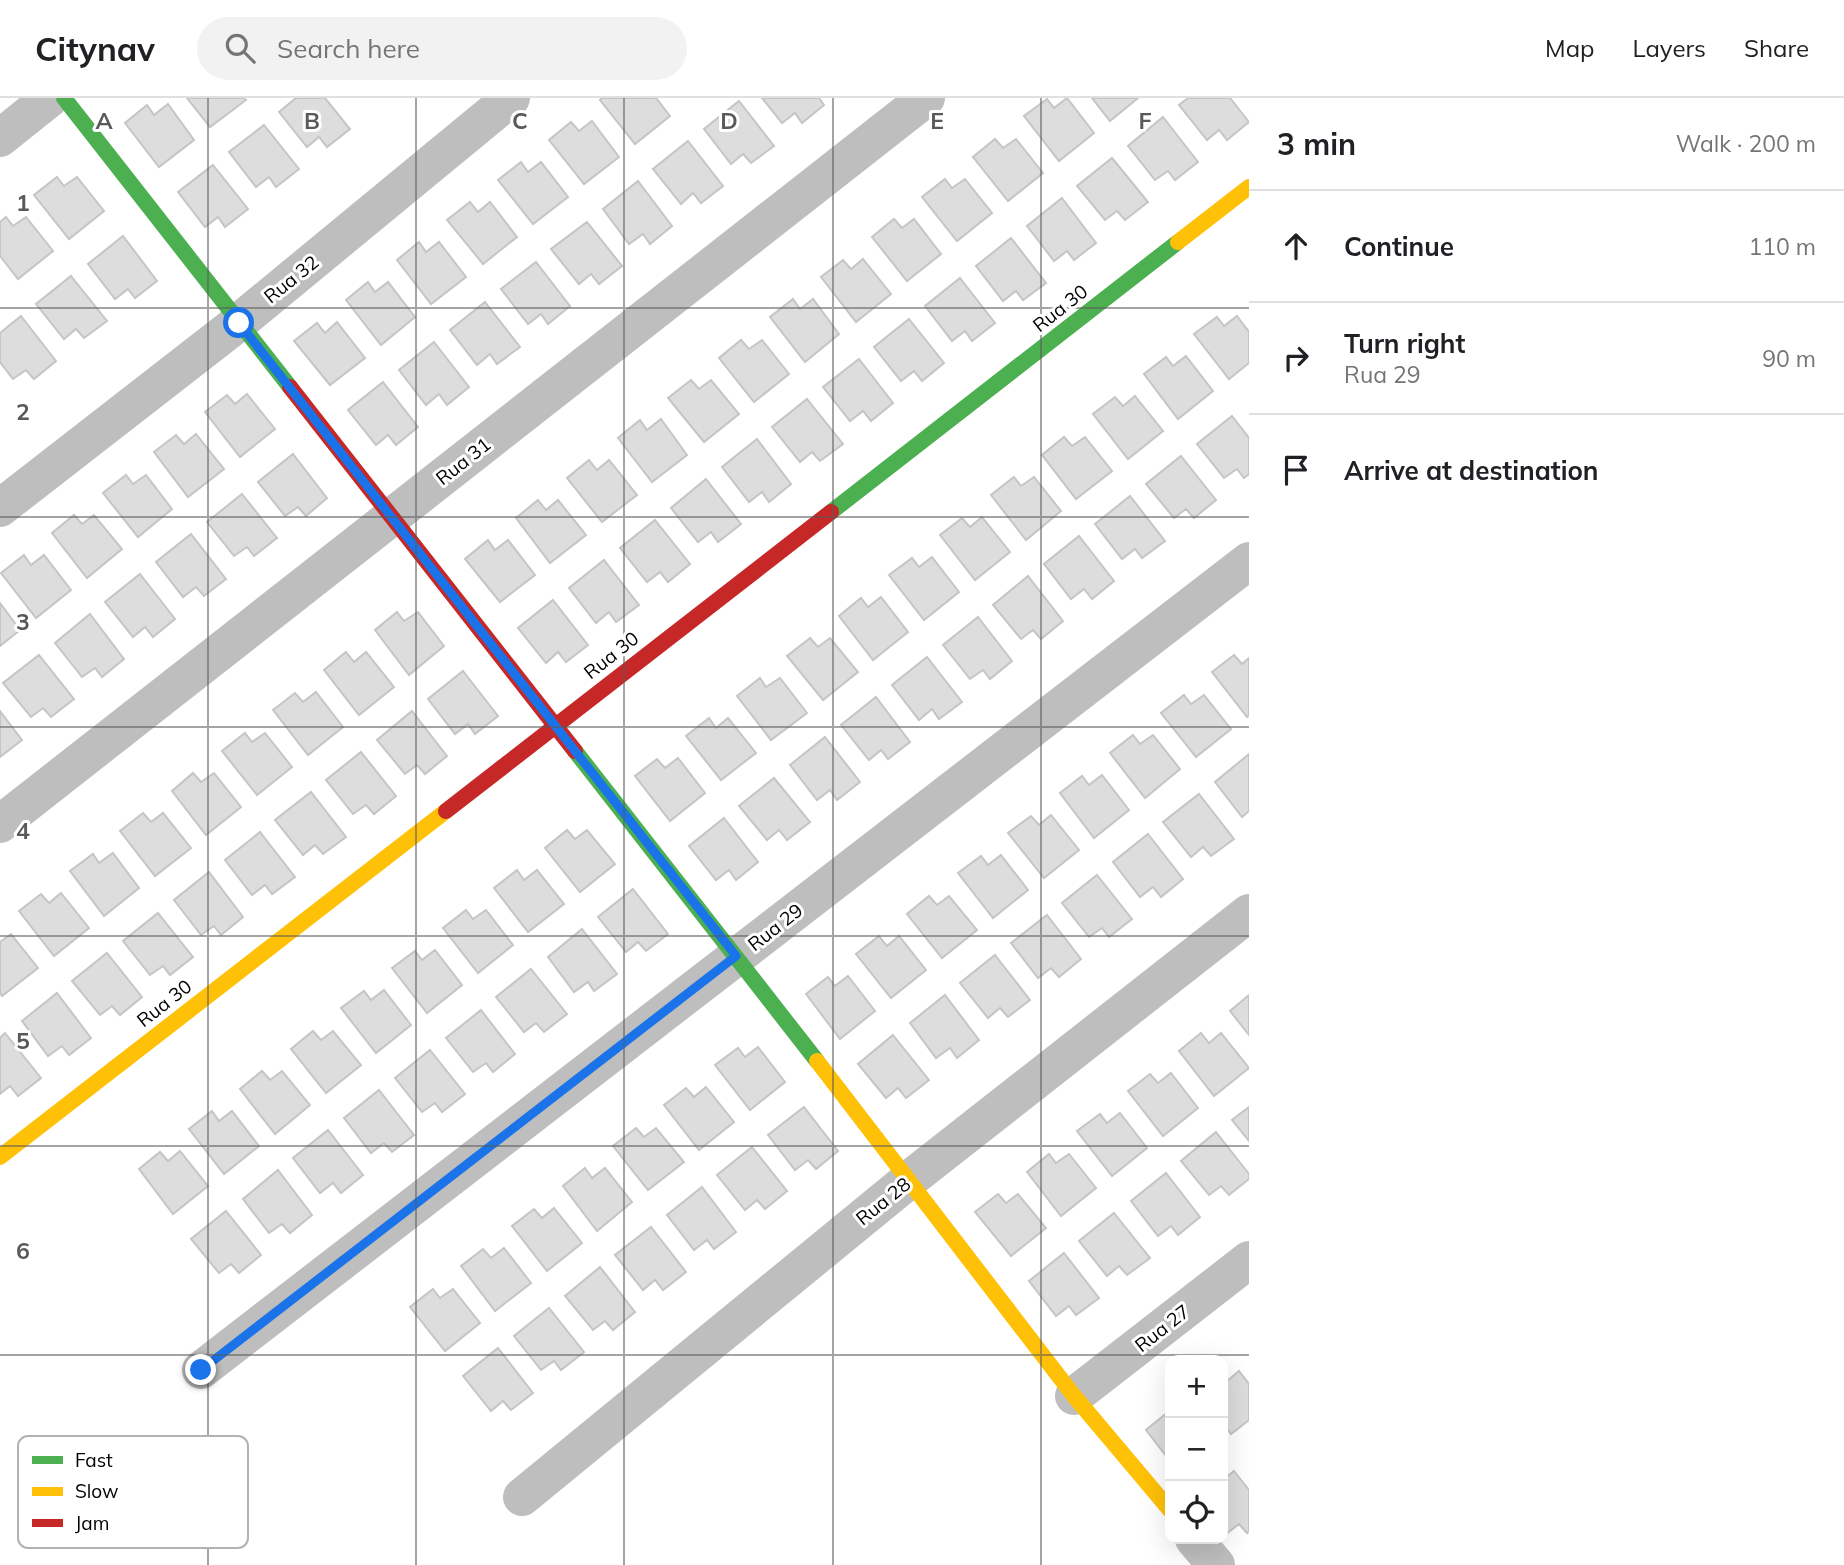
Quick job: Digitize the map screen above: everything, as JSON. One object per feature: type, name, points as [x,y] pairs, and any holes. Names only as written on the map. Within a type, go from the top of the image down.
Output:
[{"type":"street","points":[[0,138],[50,98]]},
{"type":"street","points":[[64,98],[910,1179],[1074,1396],[1165,1504]]},
{"type":"street","name":"Rua 32","points":[[0,508],[239,323],[511,98]]},
{"type":"street","name":"Rua 31","points":[[0,824],[926,98]]},
{"type":"street","name":"Rua 30","points":[[0,1157],[1249,187]]},
{"type":"street","name":"Rua 29","points":[[201,1370],[1249,561]]},
{"type":"street","name":"Rua 28","points":[[522,1497],[910,1179],[1249,913]]},
{"type":"street","name":"Rua 27","points":[[1074,1396],[1249,1260]]},
{"type":"street","points":[[1198,1544],[1216,1565]]},
{"type":"building","points":[[187,98],[244,98],[246,100],[210,127]]},
{"type":"building","points":[[296,98],[325,98],[350,129],[327,147],[319,137],[307,147],[279,112]]},
{"type":"building","points":[[656,98],[670,116],[635,144],[600,100]]},
{"type":"building","points":[[762,98],[819,98],[824,105],[802,123],[795,113],[782,123]]},
{"type":"building","points":[[1067,98],[1094,133],[1059,161],[1024,116],[1047,99],[1054,108]]},
{"type":"building","points":[[1092,98],[1138,98],[1110,121]]},
{"type":"building","points":[[1188,98],[1230,98],[1249,122],[1227,140],[1219,130],[1207,140],[1179,105]]},
{"type":"building","points":[[739,101],[774,146],[751,163],[743,154],[731,164],[704,129]]},
{"type":"building","points":[[168,104],[194,140],[159,167],[125,123],[147,105],[154,115]]},
{"type":"building","points":[[1163,117],[1198,162],[1175,180],[1168,171],[1155,180],[1128,146]]},
{"type":"building","points":[[592,121],[619,157],[584,184],[549,140],[571,122],[579,131]]},
{"type":"building","points":[[264,125],[299,169],[276,187],[269,177],[256,187],[229,152]]},
{"type":"building","points":[[995,139],[1003,148],[1016,139],[1043,173],[1008,201],[973,157]]},
{"type":"building","points":[[688,141],[723,186],[701,203],[693,193],[681,204],[653,169]]},
{"type":"building","points":[[1112,158],[1148,202],[1125,220],[1117,211],[1105,220],[1077,186]]},
{"type":"building","points":[[521,162],[528,172],[541,162],[568,197],[533,224],[498,180]]},
{"type":"building","points":[[213,165],[248,209],[225,227],[218,217],[205,227],[178,192]]},
{"type":"building","points":[[57,177],[64,186],[77,177],[104,211],[69,239],[34,195]]},
{"type":"building","points":[[945,179],[952,188],[965,179],[992,213],[957,241],[922,197]]},
{"type":"building","points":[[638,181],[672,226],[650,244],[643,234],[629,244],[603,209]]},
{"type":"building","points":[[1062,198],[1096,243],[1074,260],[1067,251],[1054,261],[1027,226]]},
{"type":"building","points":[[470,202],[478,212],[490,202],[517,237],[483,264],[447,220]]},
{"type":"building","points":[[6,217],[13,226],[26,217],[53,251],[18,279],[0,256],[0,222]]},
{"type":"building","points":[[894,219],[902,228],[914,219],[941,254],[907,281],[872,237]]},
{"type":"building","points":[[587,222],[622,266],[599,284],[591,274],[579,284],[551,249]]},
{"type":"building","points":[[123,236],[157,281],[135,298],[128,289],[115,299],[88,264]]},
{"type":"building","points":[[1011,238],[1046,283],[1023,300],[1016,291],[1003,301],[976,266]]},
{"type":"building","points":[[419,242],[426,252],[439,242],[466,277],[431,304],[397,260]]},
{"type":"building","points":[[863,259],[891,294],[856,322],[821,277],[843,260],[851,269]]},
{"type":"building","points":[[536,262],[570,306],[548,324],[541,314],[528,324],[501,289]]},
{"type":"building","points":[[71,276],[107,321],[84,338],[76,329],[64,339],[36,304]]},
{"type":"building","points":[[960,278],[995,323],[972,341],[965,331],[952,341],[925,306]]},
{"type":"building","points":[[368,282],[375,292],[388,282],[415,317],[381,345],[346,300]]},
{"type":"building","points":[[793,299],[800,309],[813,299],[839,334],[805,362],[770,317]]},
{"type":"building","points":[[485,302],[520,347],[497,364],[490,354],[477,365],[450,330]]},
{"type":"building","points":[[21,316],[56,361],[34,379],[26,370],[13,379],[0,362],[0,333]]},
{"type":"building","points":[[1237,316],[1249,332],[1249,363],[1229,379],[1194,334],[1217,317],[1224,326]]},
{"type":"building","points":[[909,319],[944,363],[922,381],[914,371],[901,381],[874,347]]},
{"type":"building","points":[[337,322],[365,358],[330,385],[294,341],[317,323],[325,333]]},
{"type":"building","points":[[741,340],[749,349],[762,340],[789,374],[754,402],[719,358]]},
{"type":"building","points":[[434,342],[469,387],[447,405],[439,394],[426,405],[399,370]]},
{"type":"building","points":[[1186,356],[1213,391],[1178,419],[1144,374],[1166,357],[1173,366]]},
{"type":"building","points":[[859,359],[893,403],[871,421],[863,411],[850,421],[823,387]]},
{"type":"building","points":[[691,380],[699,389],[711,380],[739,414],[704,442],[668,398]]},
{"type":"building","points":[[383,382],[418,427],[396,445],[388,435],[376,445],[348,410]]},
{"type":"building","points":[[247,394],[275,429],[240,457],[205,412],[227,395],[235,404]]},
{"type":"building","points":[[1135,396],[1163,431],[1128,459],[1093,414],[1115,397],[1123,406]]},
{"type":"building","points":[[807,399],[843,444],[820,461],[812,452],[800,462],[772,427]]},
{"type":"building","points":[[1232,416],[1249,438],[1249,474],[1244,478],[1237,469],[1224,478],[1197,444]]},
{"type":"building","points":[[661,419],[687,455],[652,482],[618,438],[640,420],[647,430]]},
{"type":"building","points":[[196,434],[224,469],[188,497],[154,452],[176,435],[184,444]]},
{"type":"building","points":[[1064,437],[1072,446],[1085,437],[1112,471],[1076,499],[1042,455]]},
{"type":"building","points":[[757,439],[791,484],[769,502],[762,492],[749,502],[722,467]]},
{"type":"building","points":[[293,454],[327,498],[306,516],[298,507],[285,516],[258,482]]},
{"type":"building","points":[[1181,456],[1216,500],[1194,518],[1186,509],[1174,518],[1146,484]]},
{"type":"building","points":[[589,460],[597,470],[609,460],[637,495],[602,522],[567,478]]},
{"type":"building","points":[[126,475],[133,484],[146,475],[172,509],[138,537],[103,493]]},
{"type":"building","points":[[1014,477],[1021,486],[1034,477],[1061,511],[1026,540],[991,495]]},
{"type":"building","points":[[706,479],[741,524],[718,542],[711,532],[698,542],[671,508]]},
{"type":"building","points":[[242,494],[277,538],[254,556],[247,547],[234,556],[207,522]]},
{"type":"building","points":[[1130,496],[1165,541],[1142,558],[1135,549],[1122,559],[1095,524]]},
{"type":"building","points":[[538,500],[546,510],[558,500],[586,535],[550,563],[516,518]]},
{"type":"building","points":[[74,515],[82,524],[94,515],[122,549],[87,578],[52,533]]},
{"type":"building","points":[[982,517],[1010,552],[975,580],[940,535],[962,518],[970,527]]},
{"type":"building","points":[[655,520],[690,564],[668,582],[660,572],[647,582],[620,548]]},
{"type":"building","points":[[191,534],[226,579],[204,596],[196,587],[183,597],[156,562]]},
{"type":"building","points":[[1079,536],[1114,581],[1092,599],[1084,589],[1071,599],[1044,564]]},
{"type":"building","points":[[488,540],[495,550],[508,540],[535,575],[500,602],[465,559]]},
{"type":"building","points":[[24,555],[31,565],[44,555],[71,590],[36,618],[1,573]]},
{"type":"building","points":[[932,557],[959,592],[924,620],[889,575],[912,558],[919,567]]},
{"type":"building","points":[[604,560],[639,605],[616,622],[609,612],[596,623],[569,588]]},
{"type":"building","points":[[140,574],[175,619],[153,637],[145,627],[133,637],[105,602]]},
{"type":"building","points":[[1028,576],[1063,621],[1041,639],[1033,630],[1021,639],[993,605]]},
{"type":"building","points":[[881,597],[908,632],[873,660],[839,616],[861,598],[868,607]]},
{"type":"building","points":[[553,600],[588,645],[566,662],[558,652],[546,663],[518,628]]},
{"type":"building","points":[[0,603],[20,630],[0,646]]},
{"type":"building","points":[[397,612],[404,621],[418,612],[444,646],[409,675],[375,630]]},
{"type":"building","points":[[90,614],[124,659],[102,677],[95,668],[82,677],[55,643]]},
{"type":"building","points":[[978,617],[1012,661],[990,679],[983,670],[970,679],[943,645]]},
{"type":"building","points":[[810,638],[818,647],[830,638],[858,672],[823,700],[787,656]]},
{"type":"building","points":[[346,652],[354,662],[366,652],[394,687],[359,715],[324,670]]},
{"type":"building","points":[[39,655],[74,699],[51,717],[43,708],[31,717],[3,683]]},
{"type":"building","points":[[1234,655],[1242,664],[1249,658],[1247,717],[1212,672]]},
{"type":"building","points":[[927,657],[962,702],[939,719],[932,709],[919,720],[892,685]]},
{"type":"building","points":[[463,671],[498,716],[475,734],[468,724],[455,734],[428,699]]},
{"type":"building","points":[[760,678],[766,687],[780,678],[807,713],[771,740],[737,696]]},
{"type":"building","points":[[316,692],[343,727],[308,755],[273,710],[295,693],[303,702]]},
{"type":"building","points":[[1184,695],[1191,704],[1204,695],[1231,729],[1196,757],[1161,713]]},
{"type":"building","points":[[876,697],[910,742],[888,759],[881,750],[869,760],[841,725]]},
{"type":"building","points":[[0,711],[22,740],[0,757]]},
{"type":"building","points":[[412,711],[447,756],[425,774],[417,765],[405,774],[377,740]]},
{"type":"building","points":[[709,718],[716,728],[728,718],[756,753],[721,780],[686,736]]},
{"type":"building","points":[[245,733],[252,742],[265,733],[292,767],[257,795],[222,751]]},
{"type":"building","points":[[1133,735],[1140,744],[1153,735],[1180,769],[1145,798],[1110,753]]},
{"type":"building","points":[[825,737],[860,782],[837,800],[830,790],[817,800],[790,765]]},
{"type":"building","points":[[361,752],[396,796],[374,814],[366,805],[353,814],[326,780]]},
{"type":"building","points":[[1249,754],[1249,811],[1242,817],[1215,782]]},
{"type":"building","points":[[678,758],[705,793],[670,821],[635,776],[657,759],[665,768]]},
{"type":"building","points":[[193,773],[201,782],[214,773],[241,807],[206,835],[172,791]]},
{"type":"building","points":[[1102,775],[1129,810],[1094,838],[1060,793],[1082,776],[1089,785]]},
{"type":"building","points":[[774,778],[810,822],[787,840],[779,830],[767,840],[739,806]]},
{"type":"building","points":[[311,792],[346,837],[323,854],[315,845],[303,855],[275,820]]},
{"type":"building","points":[[1199,794],[1234,839],[1211,856],[1203,847],[1191,857],[1163,822]]},
{"type":"building","points":[[143,813],[151,822],[163,813],[191,848],[155,876],[120,831]]},
{"type":"building","points":[[1051,815],[1079,850],[1044,878],[1008,833],[1031,816],[1039,825]]},
{"type":"building","points":[[724,818],[758,862],[736,880],[729,870],[716,880],[689,846]]},
{"type":"building","points":[[567,830],[575,839],[587,830],[615,864],[580,892],[545,848]]},
{"type":"building","points":[[260,832],[295,877],[272,894],[265,885],[252,895],[225,860]]},
{"type":"building","points":[[1148,834],[1183,879],[1161,897],[1153,887],[1140,897],[1113,862]]},
{"type":"building","points":[[113,853],[139,888],[104,916],[70,871],[93,854],[99,863]]},
{"type":"building","points":[[1001,855],[1028,890],[993,918],[958,873],[981,856],[988,865]]},
{"type":"building","points":[[517,870],[524,880],[537,870],[564,904],[528,932],[494,888]]},
{"type":"building","points":[[209,872],[243,917],[221,935],[214,926],[201,935],[174,900]]},
{"type":"building","points":[[1097,875],[1132,919],[1109,937],[1102,928],[1089,937],[1062,903]]},
{"type":"building","points":[[633,889],[668,934],[646,951],[638,942],[626,952],[598,917]]},
{"type":"building","points":[[61,893],[89,928],[54,956],[19,911],[41,894],[49,903]]},
{"type":"building","points":[[929,896],[937,905],[949,896],[977,930],[942,958],[907,914]]},
{"type":"building","points":[[466,910],[473,919],[486,910],[513,945],[478,973],[443,928]]},
{"type":"building","points":[[158,913],[193,957],[170,975],[163,966],[150,975],[123,941]]},
{"type":"building","points":[[1047,915],[1081,959],[1059,977],[1051,968],[1038,978],[1011,943]]},
{"type":"building","points":[[582,929],[617,974],[594,991],[588,982],[574,992],[548,957]]},
{"type":"building","points":[[11,934],[38,968],[2,996],[0,942]]},
{"type":"building","points":[[879,936],[887,946],[899,936],[926,970],[891,998],[856,954]]},
{"type":"building","points":[[435,950],[462,985],[427,1013],[392,968],[415,951],[422,960]]},
{"type":"building","points":[[107,953],[142,997],[120,1015],[112,1006],[100,1015],[72,981]]},
{"type":"building","points":[[995,955],[1030,1000],[1008,1017],[1000,1008],[988,1018],[960,983]]},
{"type":"building","points":[[531,969],[567,1014],[544,1032],[536,1023],[524,1032],[496,997]]},
{"type":"building","points":[[848,976],[875,1011],[840,1039],[806,994],[828,977],[835,986]]},
{"type":"building","points":[[384,990],[411,1025],[376,1053],[341,1008],[364,991],[371,1000]]},
{"type":"building","points":[[57,993],[91,1038],[69,1055],[62,1046],[48,1056],[22,1021]]},
{"type":"building","points":[[945,995],[979,1040],[957,1058],[950,1048],[936,1058],[910,1023]]},
{"type":"building","points":[[1249,995],[1249,1035],[1230,1011]]},
{"type":"building","points":[[481,1010],[515,1054],[493,1072],[486,1063],[473,1072],[446,1038]]},
{"type":"building","points":[[313,1031],[321,1040],[333,1031],[361,1065],[326,1093],[291,1049]]},
{"type":"building","points":[[5,1033],[41,1078],[18,1096],[10,1086],[0,1094],[0,1038]]},
{"type":"building","points":[[1201,1033],[1209,1043],[1221,1033],[1249,1068],[1214,1096],[1179,1051]]},
{"type":"building","points":[[893,1035],[929,1080],[906,1098],[898,1088],[886,1098],[858,1064]]},
{"type":"building","points":[[758,1047],[785,1082],[750,1110],[715,1065],[738,1048],[745,1057]]},
{"type":"building","points":[[430,1050],[465,1094],[442,1112],[435,1103],[422,1112],[395,1078]]},
{"type":"building","points":[[262,1071],[270,1080],[282,1071],[310,1105],[275,1134],[240,1089]]},
{"type":"building","points":[[1171,1073],[1198,1108],[1163,1136],[1128,1091],[1150,1074],[1158,1083]]},
{"type":"building","points":[[706,1087],[734,1122],[699,1150],[664,1105],[686,1088],[694,1097]]},
{"type":"building","points":[[379,1090],[414,1135],[392,1152],[384,1143],[371,1153],[344,1118]]},
{"type":"building","points":[[804,1107],[838,1151],[816,1169],[808,1160],[795,1170],[768,1135]]},
{"type":"building","points":[[1249,1107],[1249,1141],[1232,1120]]},
{"type":"building","points":[[212,1111],[219,1121],[232,1111],[259,1146],[224,1174],[189,1129]]},
{"type":"building","points":[[1120,1113],[1147,1148],[1112,1176],[1077,1131],[1100,1114],[1107,1123]]},
{"type":"building","points":[[636,1128],[644,1137],[656,1128],[684,1162],[648,1190],[613,1146]]},
{"type":"building","points":[[328,1130],[363,1175],[341,1193],[333,1183],[320,1193],[293,1158]]},
{"type":"building","points":[[1216,1132],[1249,1174],[1249,1179],[1229,1195],[1221,1186],[1209,1195],[1181,1161]]},
{"type":"building","points":[[752,1147],[787,1191],[765,1209],[757,1200],[745,1210],[717,1175]]},
{"type":"building","points":[[180,1151],[208,1186],[173,1214],[139,1169],[160,1152],[168,1161]]},
{"type":"building","points":[[1049,1154],[1056,1163],[1069,1154],[1096,1188],[1061,1216],[1027,1172]]},
{"type":"building","points":[[585,1168],[592,1178],[605,1168],[632,1202],[597,1231],[563,1186]]},
{"type":"building","points":[[278,1170],[312,1215],[290,1233],[282,1224],[269,1233],[243,1199]]},
{"type":"building","points":[[1166,1173],[1200,1217],[1178,1235],[1171,1226],[1158,1236],[1131,1201]]},
{"type":"building","points":[[702,1187],[736,1232],[714,1249],[707,1240],[694,1250],[667,1215]]},
{"type":"building","points":[[998,1194],[1006,1203],[1018,1194],[1046,1228],[1011,1256],[975,1212]]},
{"type":"building","points":[[554,1208],[582,1243],[547,1271],[512,1226],[534,1209],[542,1218]]},
{"type":"building","points":[[226,1211],[261,1255],[239,1273],[231,1264],[219,1273],[191,1239]]},
{"type":"building","points":[[1114,1213],[1150,1258],[1127,1275],[1119,1266],[1107,1276],[1079,1241]]},
{"type":"building","points":[[651,1227],[686,1272],[663,1290],[655,1280],[643,1290],[615,1255]]},
{"type":"building","points":[[504,1248],[531,1283],[495,1311],[461,1266],[483,1249],[491,1258]]},
{"type":"building","points":[[1064,1253],[1099,1298],[1076,1315],[1069,1306],[1056,1316],[1029,1281]]},
{"type":"building","points":[[600,1267],[635,1312],[613,1330],[605,1321],[593,1330],[565,1296]]},
{"type":"building","points":[[433,1289],[440,1298],[453,1289],[480,1323],[445,1351],[410,1307]]},
{"type":"building","points":[[549,1308],[584,1352],[561,1370],[554,1361],[541,1370],[514,1336]]},
{"type":"building","points":[[498,1348],[533,1393],[511,1410],[503,1401],[491,1411],[463,1376]]},
{"type":"building","points":[[1239,1371],[1249,1384],[1249,1420],[1231,1434],[1228,1430],[1228,1380]]},
{"type":"building","points":[[1165,1414],[1165,1455],[1146,1430]]},
{"type":"building","points":[[1234,1471],[1249,1490],[1247,1533],[1239,1524],[1228,1532],[1228,1476]]},
{"type":"traffic: fast","points":[[64,98],[290,387]]},
{"type":"traffic: fast","points":[[831,512],[1178,242]]},
{"type":"traffic: fast","points":[[575,751],[817,1061]]},
{"type":"traffic: slow","points":[[1178,242],[1249,187]]},
{"type":"traffic: slow","points":[[0,1157],[446,811]]},
{"type":"traffic: slow","points":[[817,1061],[1074,1396],[1165,1504]]},
{"type":"traffic: jam","points":[[290,387],[575,751]]},
{"type":"traffic: jam","points":[[446,811],[831,512]]},
{"type":"route","points":[[201,1370],[736,956],[239,323]]}]
